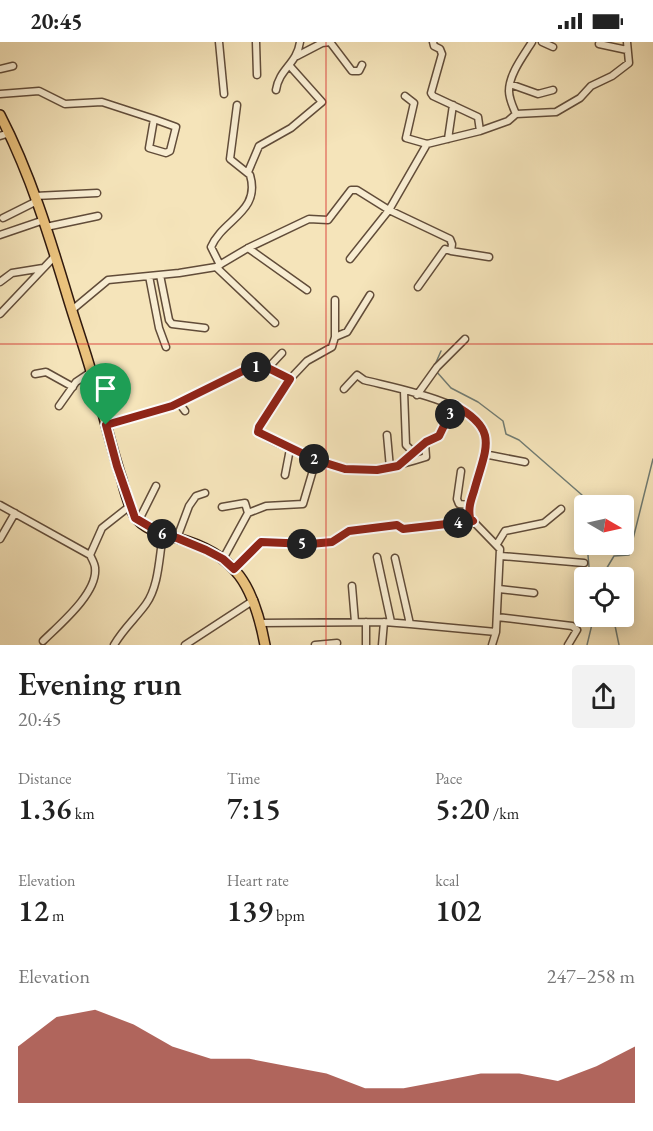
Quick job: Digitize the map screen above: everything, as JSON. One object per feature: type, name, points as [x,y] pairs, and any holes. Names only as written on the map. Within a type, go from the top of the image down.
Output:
[{"type":"main road","points":[[0,115],[5,135],[36,199],[56,255],[135,518],[164,535],[177,538],[223,559],[234,569],[248,586],[254,600],[266,645]]},
{"type":"street","points":[[219,42],[224,94]]},
{"type":"street","points":[[256,42],[257,75]]},
{"type":"street","points":[[297,56],[300,42]]},
{"type":"street","points":[[433,42],[442,54],[431,93],[478,117],[480,131]]},
{"type":"street","points":[[516,114],[509,91],[510,84],[532,42]]},
{"type":"street","points":[[542,42],[554,47]]},
{"type":"street","points":[[276,90],[278,79],[297,56],[322,43],[333,44],[352,71],[359,70],[362,65]]},
{"type":"street","points":[[405,96],[414,104],[406,138],[427,144],[480,131],[508,121],[516,114],[556,112],[580,98],[591,86],[612,76],[629,63],[627,46],[599,44]]},
{"type":"street","points":[[248,172],[259,146],[291,128],[322,102],[289,65]]},
{"type":"street","points":[[0,69],[13,66]]},
{"type":"street","points":[[510,84],[538,94],[553,90]]},
{"type":"street","points":[[0,94],[39,91],[65,105],[102,102],[176,127],[170,151],[166,153],[149,148]]},
{"type":"street","points":[[237,105],[230,159],[250,174],[253,186],[248,205],[214,239],[211,247],[218,266],[274,323]]},
{"type":"street","points":[[448,139],[453,105]]},
{"type":"street","points":[[147,156],[154,119]]},
{"type":"street","points":[[350,259],[389,210],[427,144]]},
{"type":"street","points":[[72,310],[108,280],[218,266],[248,248],[309,219],[328,220],[351,190],[357,190],[389,210],[450,239],[451,250]]},
{"type":"street","points":[[3,218],[36,199],[97,193]]},
{"type":"street","points":[[0,235],[45,223],[98,216]]},
{"type":"street","points":[[248,248],[307,290]]},
{"type":"street","points":[[418,288],[445,249],[489,257]]},
{"type":"street","points":[[0,314],[56,255]]},
{"type":"street","points":[[0,282],[12,273],[44,268]]},
{"type":"street","points":[[160,275],[171,324],[205,327]]},
{"type":"street","points":[[149,276],[159,328],[166,346]]},
{"type":"street","points":[[335,337],[347,332],[370,294]]},
{"type":"street","points":[[335,300],[335,337],[332,346],[307,362],[290,379],[258,432],[290,449],[345,469],[377,470],[426,457],[424,443]]},
{"type":"street","points":[[417,395],[437,367],[465,339]]},
{"type":"street","points":[[268,368],[282,353]]},
{"type":"street","points":[[106,425],[179,403],[249,368],[268,368],[290,379]]},
{"type":"street","points":[[35,374],[46,372],[73,387]]},
{"type":"street","points":[[59,406],[73,387],[91,372]]},
{"type":"street","points":[[344,389],[357,375],[364,380],[454,405],[482,425],[487,442],[470,505],[470,518],[500,549],[496,632],[492,645]]},
{"type":"street","points":[[404,391],[405,445],[414,453]]},
{"type":"street","points":[[179,403],[185,411]]},
{"type":"street","points":[[398,466],[424,443],[441,434],[454,405]]},
{"type":"street","points":[[387,435],[390,468]]},
{"type":"street","points":[[285,475],[290,449]]},
{"type":"street","points":[[484,454],[525,462]]},
{"type":"street","points":[[223,559],[248,513],[266,506],[303,504],[316,460]]},
{"type":"street","points":[[461,471],[457,499],[459,504],[470,505]]},
{"type":"street","points":[[139,520],[156,486]]},
{"type":"street","points":[[177,538],[189,506],[196,496],[205,493]]},
{"type":"street","points":[[222,507],[245,503],[248,513]]},
{"type":"street","points":[[0,505],[90,555],[95,566],[95,574],[88,593],[43,641]]},
{"type":"street","points":[[90,555],[102,528],[130,506]]},
{"type":"street","points":[[497,544],[505,531],[544,523],[561,509]]},
{"type":"street","points":[[0,539],[15,513]]},
{"type":"street","points":[[234,569],[261,542],[310,544],[332,542],[349,531],[397,525],[403,529],[473,521]]},
{"type":"street","points":[[114,645],[121,633],[147,603],[154,584],[164,535]]},
{"type":"street","points":[[501,556],[585,563]]},
{"type":"street","points":[[377,557],[388,622],[382,645]]},
{"type":"street","points":[[395,558],[410,624]]},
{"type":"street","points":[[352,586],[355,622]]},
{"type":"street","points":[[499,589],[534,593]]},
{"type":"street","points":[[185,645],[254,600]]},
{"type":"street","points":[[497,617],[572,626],[576,628],[576,634],[568,645]]},
{"type":"street","points":[[366,622],[366,645]]},
{"type":"street","points":[[261,623],[388,622],[496,632]]},
{"type":"street","points":[[315,645],[337,643]]},
{"type":"waterway","points":[[434,367],[441,351]]},
{"type":"waterway","points":[[436,371],[451,388],[478,402],[503,421],[506,434],[519,440],[582,495]]},
{"type":"waterway","points":[[607,567],[614,556],[629,555],[653,459]]},
{"type":"waterway","points":[[588,555],[589,567]]},
{"type":"waterway","points":[[587,645],[591,627]]},
{"type":"waterway","points":[[615,627],[619,645]]},
{"type":"route","points":[[258,367],[268,368],[290,379],[258,432],[316,460],[345,469],[377,470],[398,466],[426,442],[441,434],[454,405],[482,425],[487,442],[470,505],[469,513],[473,521],[403,529],[397,525],[349,531],[332,542],[310,544],[261,542],[234,569],[223,559],[206,550],[152,530],[135,518],[106,425],[172,406],[249,368],[258,367]]}]
